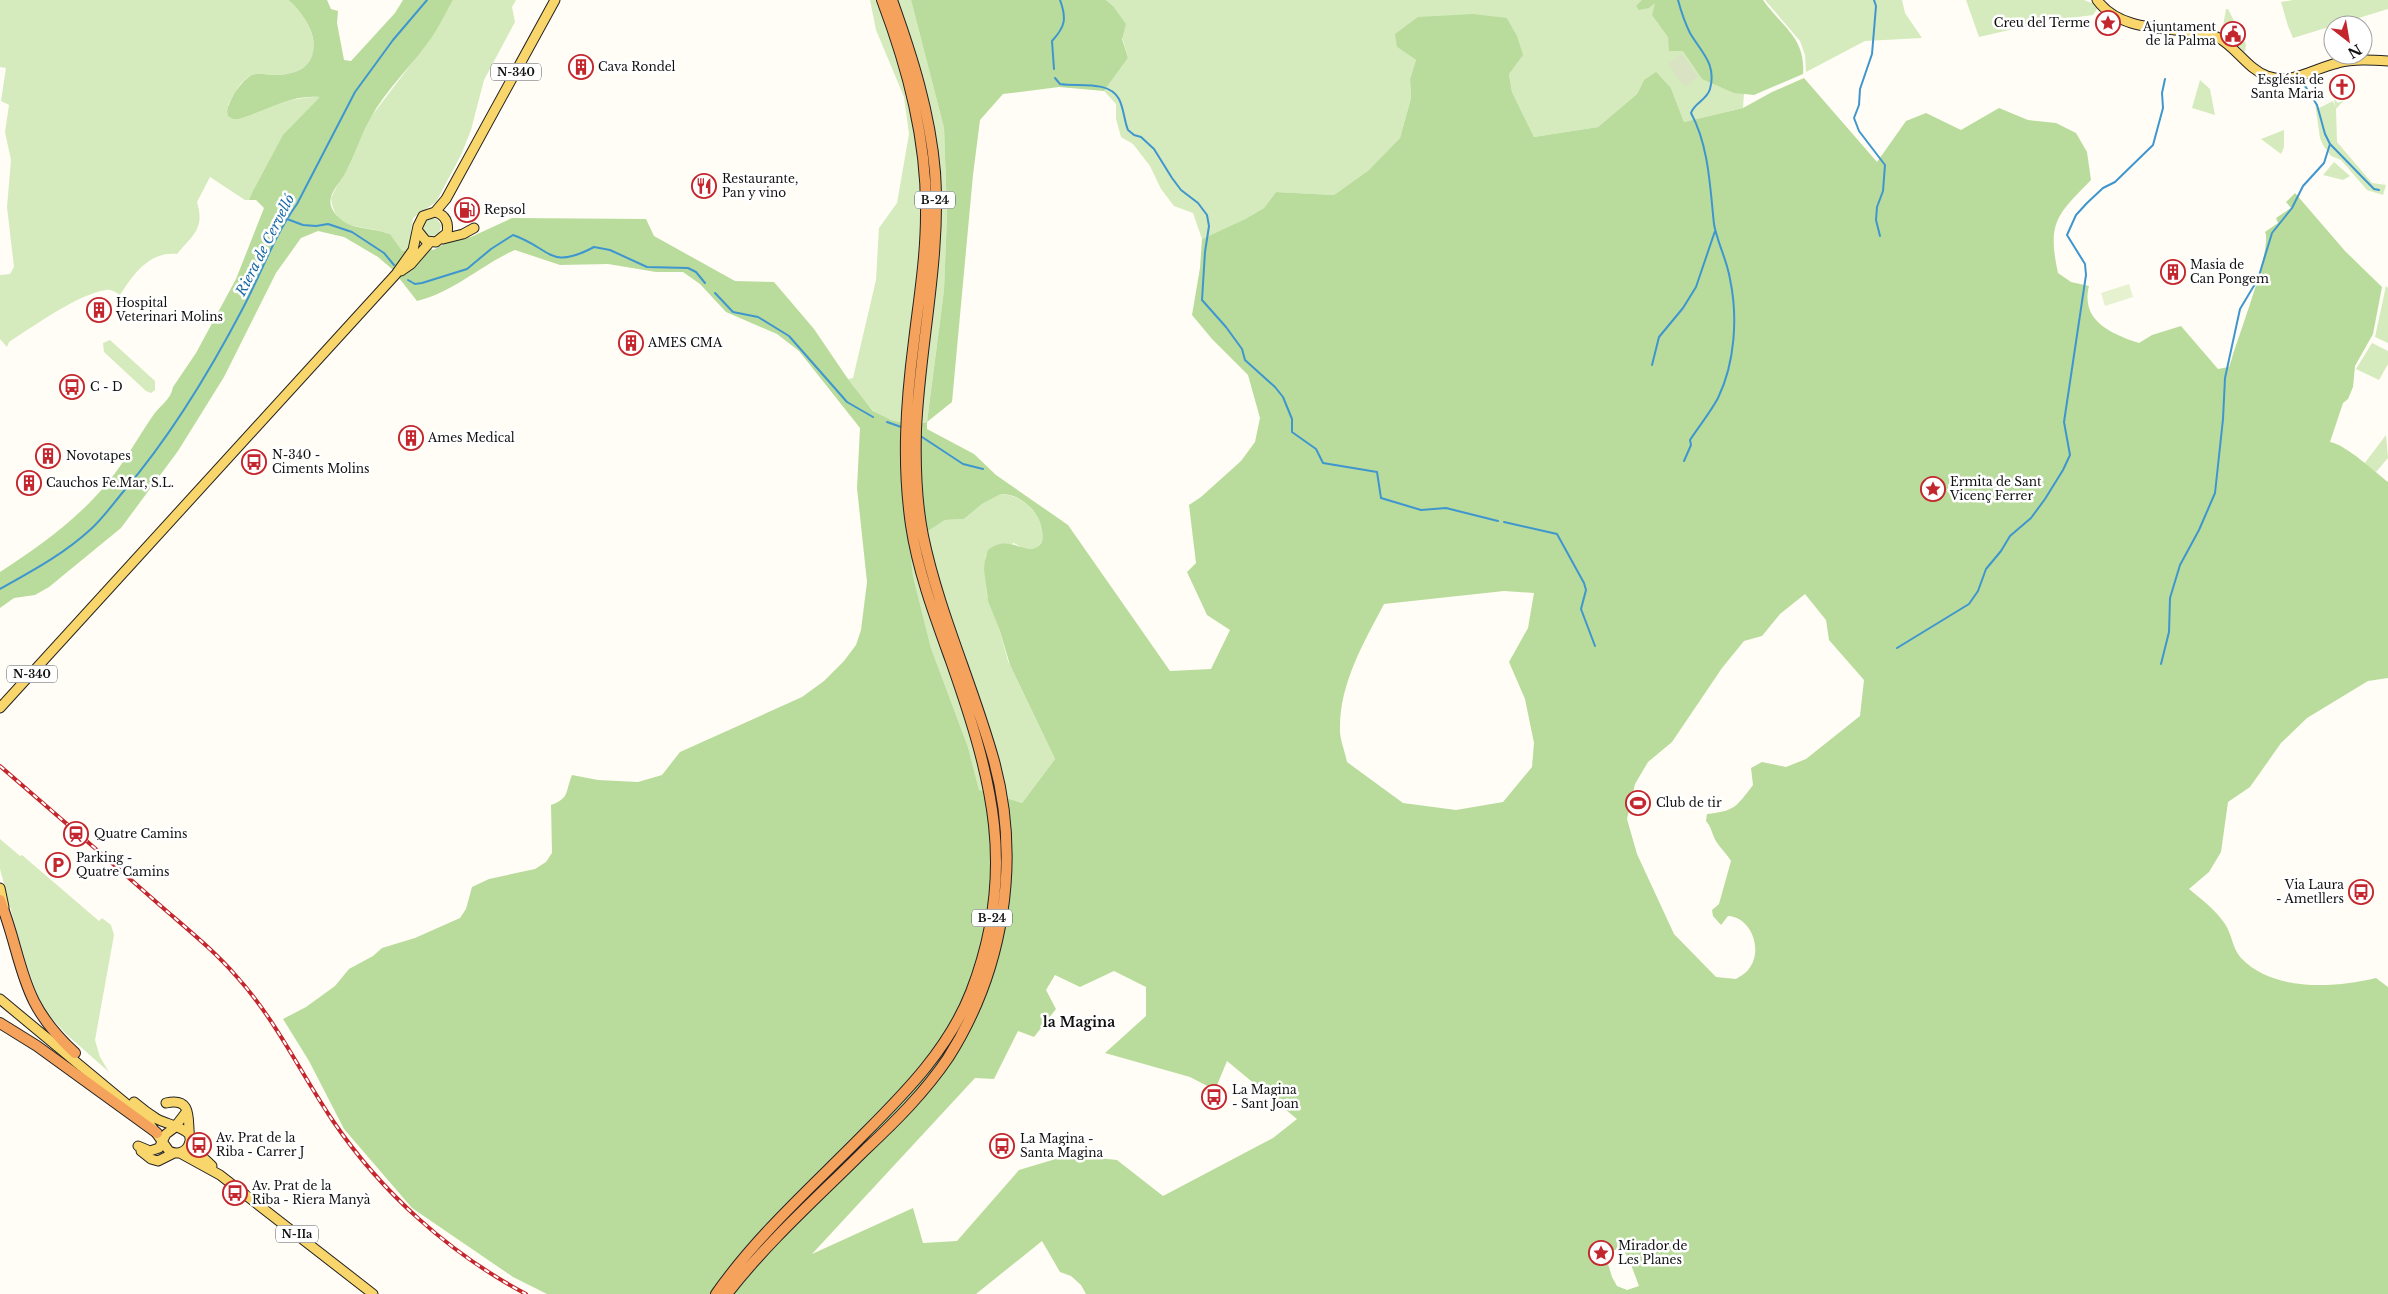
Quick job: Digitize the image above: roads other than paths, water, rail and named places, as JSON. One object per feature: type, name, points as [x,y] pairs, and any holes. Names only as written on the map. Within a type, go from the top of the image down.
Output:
[{"type":"highway","name":"B-24","points":[[716,1294],[759,1240],[897,1101],[927,1066],[954,1028],[970,995],[989,934],[997,882],[996,834],[992,796],[976,733],[937,623],[918,560],[907,493],[925,239],[925,171],[918,116],[910,84],[882,0]]},
{"type":"highway","name":"B-24","points":[[892,0],[909,48],[924,100],[935,174],[935,240],[912,404]]},
{"type":"highway","name":"B-24","points":[[727,1294],[768,1246],[902,1114],[936,1075],[976,1006],[994,952],[1003,914],[1006,876],[1004,812],[989,746],[928,558],[910,458]]},
{"type":"highway","points":[[0,900],[20,968],[32,1000],[50,1028],[75,1053]]},
{"type":"highway","points":[[0,1023],[37,1046],[157,1133]]},
{"type":"main road","name":"N-340","points":[[0,708],[394,276],[413,250],[418,226],[423,216],[435,212],[446,199],[555,0]]},
{"type":"main road","points":[[2098,1],[2110,14],[2128,23],[2203,33],[2220,39],[2255,69],[2271,77],[2302,76],[2344,61],[2388,61]]},
{"type":"main road","name":"N-340","points":[[442,239],[447,234],[446,199]]},
{"type":"main road","points":[[418,231],[421,237],[430,242],[463,234],[474,228],[456,229],[435,212]]},
{"type":"main road","name":"N-340","points":[[394,276],[411,264],[430,242]]},
{"type":"main road","points":[[0,888],[4,912]]},
{"type":"main road","name":"N-IIa","points":[[0,999],[45,1034],[135,1110],[157,1133],[167,1148],[220,1175]]},
{"type":"main road","name":"N-IIa","points":[[45,1034],[75,1053],[146,1112],[176,1124],[185,1130],[198,1152],[220,1175],[373,1294]]},
{"type":"main road","points":[[176,1124],[176,1107],[166,1103],[178,1103],[187,1111],[190,1120],[190,1137],[186,1150],[162,1160],[154,1160],[142,1152],[138,1146],[150,1151],[159,1148],[164,1142],[166,1134],[176,1124],[187,1111]]},
{"type":"waterway","name":"Riera de Cervelló","points":[[0,589],[36,569],[81,538],[108,511],[157,449],[203,380],[230,332],[275,242],[297,204],[355,92],[393,40],[427,0]]},
{"type":"waterway","points":[[1054,69],[1052,41],[1064,22],[1064,12],[1060,0]]},
{"type":"waterway","points":[[1678,0],[1688,29],[1710,65],[1712,80],[1710,89],[1691,113],[1702,139],[1710,182],[1714,224],[1727,265],[1734,309],[1733,340],[1724,384],[1715,404],[1690,440],[1691,445],[1684,461]]},
{"type":"waterway","points":[[1874,0],[1876,6],[1872,54],[1860,89],[1859,105],[1854,118],[1859,131],[1885,165],[1883,191],[1877,207],[1876,220],[1880,236]]},
{"type":"waterway","points":[[1055,78],[1060,84],[1101,87],[1114,93],[1121,103],[1128,130],[1134,135],[1141,137],[1154,149],[1181,190],[1198,203],[1207,215],[1209,226],[1205,252],[1202,300],[1226,327],[1242,349],[1245,360],[1275,387],[1283,397],[1292,419],[1292,432],[1316,449],[1323,463],[1377,472],[1381,498],[1421,510],[1446,508],[1498,521]]},
{"type":"waterway","points":[[1897,648],[1969,604],[1978,591],[1986,569],[2001,551],[2010,536],[2031,518],[2063,470],[2070,455],[2064,422],[2086,275],[2085,264],[2067,235],[2076,215],[2087,203],[2103,188],[2115,182],[2153,145],[2163,108],[2162,93],[2165,79]]},
{"type":"waterway","points":[[2305,86],[2317,105],[2325,134],[2330,144],[2374,189],[2379,190]]},
{"type":"waterway","points":[[2161,664],[2169,632],[2170,598],[2180,565],[2199,530],[2215,493],[2223,419],[2225,378],[2240,309],[2258,279],[2272,233],[2292,208],[2303,186],[2324,163],[2330,144]]},
{"type":"waterway","points":[[287,219],[303,225],[316,226],[328,224],[352,232],[384,253],[394,265]]},
{"type":"waterway","points":[[1652,365],[1659,337],[1683,308],[1696,287],[1715,231]]},
{"type":"waterway","points":[[408,280],[415,284],[422,283],[467,269],[491,249],[513,235],[526,240],[551,255],[559,257],[579,254],[594,247],[610,250],[647,267],[688,268],[696,272],[705,283]]},
{"type":"waterway","points":[[715,293],[733,312],[758,317],[789,336],[847,402],[873,417]]},
{"type":"waterway","points":[[887,422],[904,428]]},
{"type":"waterway","points":[[919,435],[963,464],[983,469]]},
{"type":"waterway","points":[[1504,522],[1557,534],[1584,583],[1586,590],[1581,609],[1595,646]]},
{"type":"railway","points":[[0,766],[197,937],[227,966],[264,1011],[333,1121],[373,1173],[395,1197],[470,1260],[526,1294]]},
{"type":"place","name":"Creu del Terme","points":[[2108,23]]},
{"type":"place","name":"Ajuntament de la Palma","points":[[2233,34]]},
{"type":"place","name":"Cava Rondel","points":[[581,67]]},
{"type":"place","name":"Església de Santa Maria","points":[[2342,87]]},
{"type":"place","name":"Restaurante, Pan y vino","points":[[704,186]]},
{"type":"place","name":"Repsol","points":[[467,210]]},
{"type":"place","name":"Masia de Can Pongem","points":[[2173,272]]},
{"type":"place","name":"Hospital Veterinari Molins","points":[[99,310]]},
{"type":"place","name":"AMES CMA","points":[[631,343]]},
{"type":"place","name":"C - D","points":[[72,387]]},
{"type":"place","name":"Ames Medical","points":[[411,438]]},
{"type":"place","name":"Novotapes","points":[[48,456]]},
{"type":"place","name":"N-340 - Ciments Molins","points":[[254,462]]},
{"type":"place","name":"Cauchos Fe.Mar, S.L.","points":[[29,483]]},
{"type":"place","name":"Ermita de Sant Vicenç Ferrer","points":[[1933,489]]},
{"type":"place","name":"Club de tir","points":[[1638,803]]},
{"type":"place","name":"Quatre Camins","points":[[76,834]]},
{"type":"place","name":"Parking - Quatre Camins","points":[[58,865]]},
{"type":"place","name":"Via Laura - Ametllers","points":[[2361,892]]},
{"type":"place","name":"La Magina - Sant Joan","points":[[1214,1097]]},
{"type":"place","name":"Av. Prat de la Riba - Carrer J","points":[[199,1145]]},
{"type":"place","name":"La Magina - Santa Magina","points":[[1002,1146]]},
{"type":"place","name":"Av. Prat de la Riba - Riera Manyà","points":[[235,1193]]},
{"type":"place","name":"Mirador de Les Planes","points":[[1601,1253]]},
{"type":"district","name":"la Magina","points":[[1079,1022]]}]
